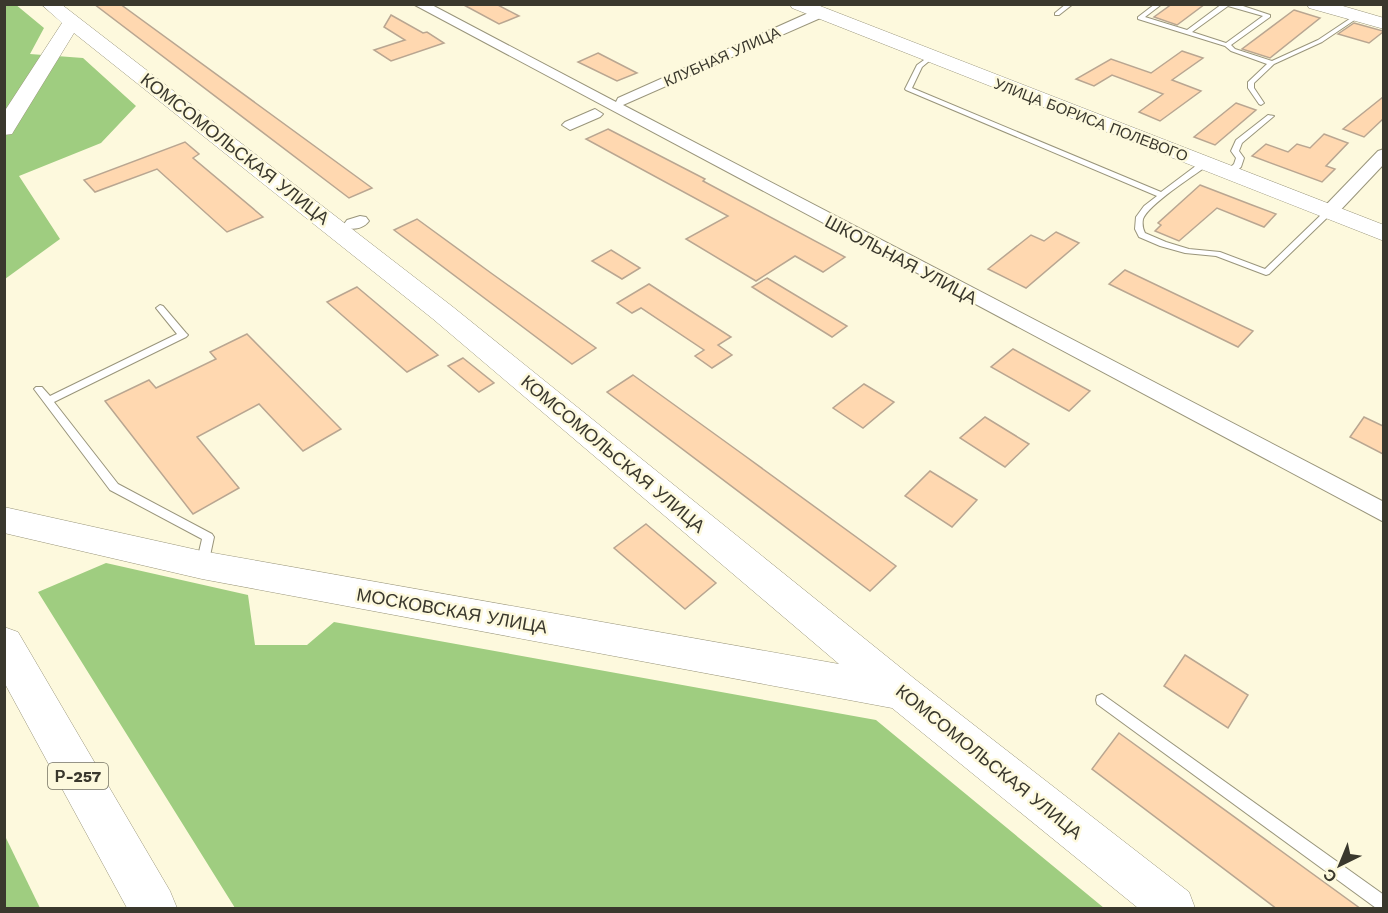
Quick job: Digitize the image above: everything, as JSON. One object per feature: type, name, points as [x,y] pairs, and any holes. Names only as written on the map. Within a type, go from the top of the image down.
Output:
[{"type":"highway","name":"Р-257","points":[[7,654],[153,909]]},
{"type":"main road","name":"КОМСОМОЛЬСКАЯ УЛИЦА","points":[[49,4],[443,313],[902,693],[1173,909]]},
{"type":"main road","name":"УЛИЦА БОРИСА ПОЛЕВОГО","points":[[798,4],[1383,234]]},
{"type":"main road","points":[[1315,4],[1383,24]]},
{"type":"main road","points":[[4,129],[71,22]]},
{"type":"main road","name":"МОСКОВСКАЯ УЛИЦА","points":[[4,520],[202,565],[902,693]]},
{"type":"street","name":"ШКОЛЬНАЯ УЛИЦА","points":[[419,4],[1383,513]]},
{"type":"street","name":"КЛУБНАЯ УЛИЦА","points":[[623,101],[820,13]]},
{"type":"street","points":[[570,125],[595,114]]},
{"type":"street","points":[[1328,213],[1383,154]]},
{"type":"lane","points":[[1057,14],[1070,4]]},
{"type":"lane","points":[[1159,4],[1140,18],[1227,45],[1233,50],[1272,63]]},
{"type":"lane","points":[[1187,33],[1228,4],[1268,16],[1227,45]]},
{"type":"lane","points":[[1261,104],[1251,88],[1251,82],[1272,63],[1320,41],[1356,16]]},
{"type":"lane","points":[[931,57],[919,66],[908,89],[1162,195]]},
{"type":"lane","points":[[1228,174],[1238,165],[1240,158],[1235,151],[1239,142],[1270,116]]},
{"type":"lane","points":[[1204,164],[1162,195],[1138,218],[1137,224],[1142,235],[1188,251],[1217,254],[1266,272],[1328,213]]},
{"type":"lane","points":[[48,401],[183,335],[160,308]]},
{"type":"lane","points":[[39,389],[114,487],[208,537],[202,565]]},
{"type":"lane","points":[[1102,700],[1383,905]]},
{"type":"green space","points":[[15,4],[44,28],[30,54],[83,58],[136,106],[101,143],[19,176],[60,239],[5,279],[4,5]]},
{"type":"green space","points":[[106,563],[248,595],[255,645],[307,645],[334,622],[876,720],[1104,908],[235,908],[38,592]]},
{"type":"green space","points":[[5,836],[40,908],[5,908]]},
{"type":"building","points":[[94,4],[120,4],[372,188],[349,198]]},
{"type":"building","points":[[462,4],[496,4],[519,16],[499,24]]},
{"type":"building","points":[[1172,4],[1205,4],[1177,25],[1154,17]]},
{"type":"building","points":[[1294,10],[1320,18],[1270,58],[1242,49]]},
{"type":"building","points":[[391,15],[444,43],[391,61],[374,50],[405,40],[384,27]]},
{"type":"building","points":[[1354,23],[1383,32],[1369,43],[1338,34]]},
{"type":"building","points":[[1182,51],[1203,58],[1172,80],[1201,91],[1160,121],[1139,112],[1163,94],[1112,75],[1094,86],[1076,79],[1111,59],[1151,73]]},
{"type":"building","points":[[598,53],[637,73],[617,81],[578,62]]},
{"type":"building","points":[[1383,97],[1383,119],[1364,137],[1343,129]]},
{"type":"building","points":[[1236,103],[1256,110],[1215,145],[1194,137]]},
{"type":"building","points":[[608,129],[705,179],[703,181],[845,257],[823,272],[795,256],[756,281],[686,239],[728,216],[586,139]]},
{"type":"building","points":[[1324,134],[1348,143],[1326,166],[1335,169],[1322,182],[1252,156],[1266,144],[1288,152],[1297,144],[1310,148]]},
{"type":"building","points":[[185,142],[199,154],[193,158],[263,217],[227,232],[157,169],[95,192],[84,180]]},
{"type":"building","points":[[1200,185],[1276,214],[1264,227],[1217,208],[1179,241],[1155,231],[1161,225],[1158,223]]},
{"type":"building","points":[[417,219],[596,348],[572,364],[394,230]]},
{"type":"building","points":[[1056,232],[1079,243],[1026,288],[988,269],[1031,235],[1044,241]]},
{"type":"building","points":[[611,250],[640,268],[622,279],[592,261]]},
{"type":"building","points":[[1125,270],[1253,331],[1238,347],[1109,284]]},
{"type":"building","points":[[767,278],[847,326],[832,337],[752,287]]},
{"type":"building","points":[[649,284],[731,337],[718,345],[732,355],[712,368],[695,356],[704,350],[641,308],[632,313],[617,303]]},
{"type":"building","points":[[357,287],[438,355],[407,372],[327,302]]},
{"type":"building","points":[[247,334],[341,429],[303,451],[259,404],[197,437],[239,488],[193,514],[105,401],[149,380],[156,388],[216,359],[210,352]]},
{"type":"building","points":[[1013,349],[1090,391],[1069,411],[991,367]]},
{"type":"building","points":[[463,358],[494,383],[479,392],[448,366]]},
{"type":"building","points":[[633,375],[896,566],[870,591],[607,392]]},
{"type":"building","points":[[864,384],[894,402],[863,428],[833,408]]},
{"type":"building","points":[[985,417],[1029,444],[1005,467],[960,438]]},
{"type":"building","points":[[1364,417],[1383,426],[1383,454],[1350,437]]},
{"type":"building","points":[[930,471],[977,500],[952,527],[905,496]]},
{"type":"building","points":[[646,524],[716,583],[685,609],[614,548]]},
{"type":"building","points":[[1185,655],[1248,695],[1228,728],[1164,686]]},
{"type":"building","points":[[1119,733],[1361,909],[1277,909],[1092,769]]}]
